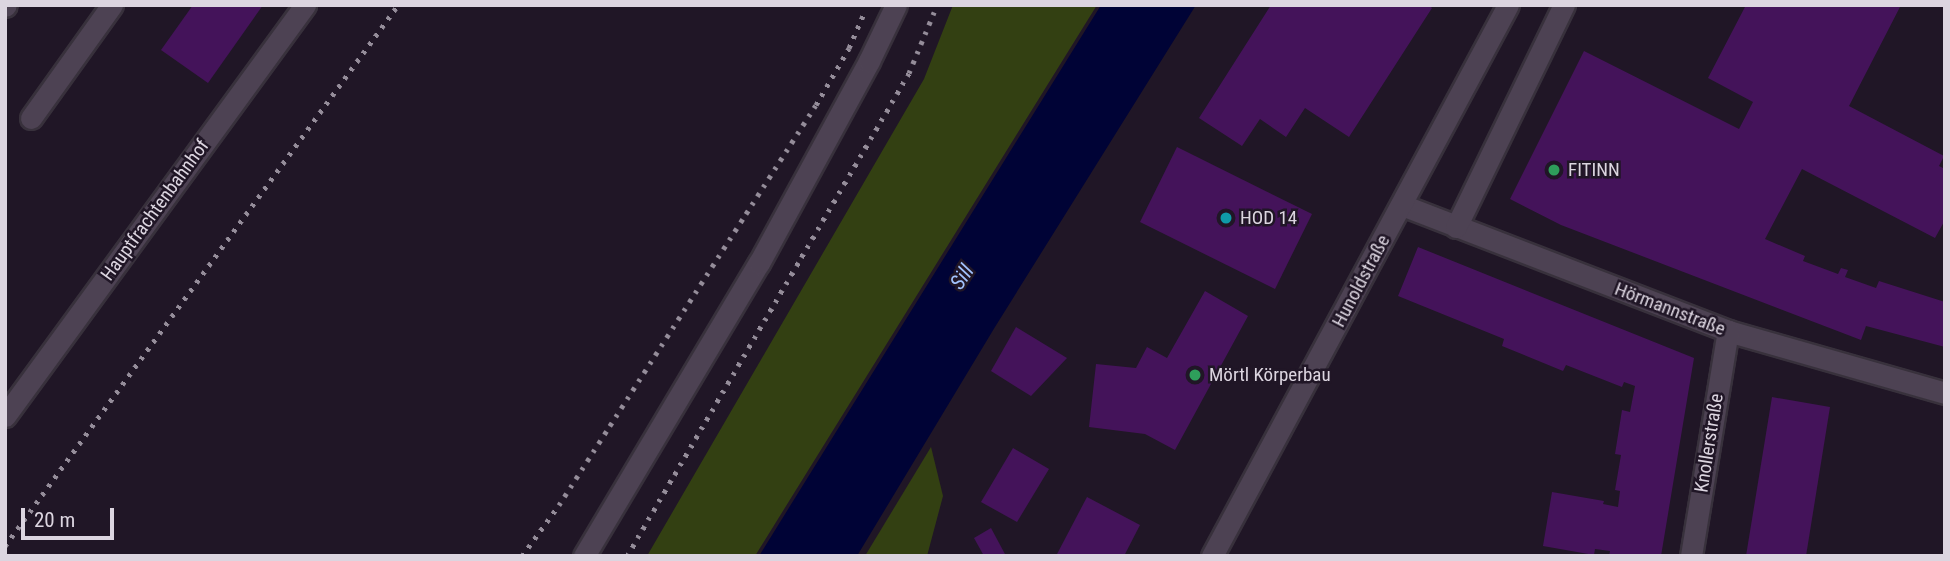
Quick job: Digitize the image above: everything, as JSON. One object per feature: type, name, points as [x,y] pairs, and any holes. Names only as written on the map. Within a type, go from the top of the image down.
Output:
[{"type":"street","points":[[31,118],[111,5]]},
{"type":"street","name":"Hauptfrachtenbahnhof","points":[[5,416],[305,5]]},
{"type":"street","points":[[584,556],[759,262],[869,61],[896,5]]},
{"type":"street","name":"Hunoldstraße","points":[[1212,556],[1508,5]]},
{"type":"street","points":[[1457,227],[1564,5]]},
{"type":"street","name":"Hörmannstraße","points":[[1402,205],[1728,331],[1945,393]]},
{"type":"street","name":"Knollerstraße","points":[[1691,556],[1728,331]]},
{"type":"green space","points":[[953,5],[1097,5],[755,556],[647,556],[924,79]]},
{"type":"green space","points":[[931,447],[943,496],[927,556],[865,556]]},
{"type":"water","name":"Sill","points":[[1101,5],[1196,5],[995,327],[857,556],[759,556]]},
{"type":"building","points":[[193,5],[263,5],[208,83],[161,50]]},
{"type":"building","points":[[1271,5],[1429,5],[1432,8],[1349,137],[1305,108],[1286,137],[1260,119],[1242,146],[1199,118]]},
{"type":"building","points":[[1746,5],[1901,5],[1849,106],[1944,156],[1939,166],[1945,169],[1945,220],[1935,238],[1802,169],[1765,239],[1805,256],[1803,261],[1838,274],[1841,268],[1848,270],[1845,277],[1876,288],[1879,281],[1945,302],[1945,347],[1866,326],[1861,340],[1561,225],[1510,199],[1584,51],[1739,129],[1753,102],[1708,78]]},
{"type":"building","name":"HOD 14","points":[[1177,147],[1312,214],[1275,289],[1140,222]]},
{"type":"building","points":[[1418,247],[1694,358],[1661,556],[1609,556],[1610,551],[1595,549],[1594,555],[1543,546],[1552,492],[1604,501],[1603,504],[1618,507],[1620,491],[1615,490],[1621,455],[1615,454],[1622,410],[1630,412],[1635,386],[1624,382],[1622,387],[1566,365],[1563,371],[1502,346],[1504,339],[1398,296]]},
{"type":"building","points":[[1205,291],[1248,316],[1175,450],[1145,434],[1089,427],[1096,364],[1136,368],[1147,347],[1167,358]]},
{"type":"building","points":[[1016,327],[1067,358],[1031,396],[991,371]]},
{"type":"building","points":[[1772,397],[1830,407],[1806,556],[1746,556]]},
{"type":"building","points":[[1013,448],[1049,469],[1017,522],[981,502]]},
{"type":"building","points":[[1087,497],[1140,525],[1124,556],[1056,556]]},
{"type":"building","points":[[991,528],[1006,556],[984,556],[974,538]]},
{"type":"railway","points":[[5,546],[398,5]]},
{"type":"railway","points":[[627,556],[909,73],[937,5]]},
{"type":"railway","points":[[522,556],[559,505],[816,105],[849,48],[865,11]]},
{"type":"place","name":"FITINN","points":[[1554,170]]},
{"type":"place","name":"HOD 14","points":[[1226,218]]},
{"type":"place","name":"Mörtl Körperbau","points":[[1195,375]]}]
